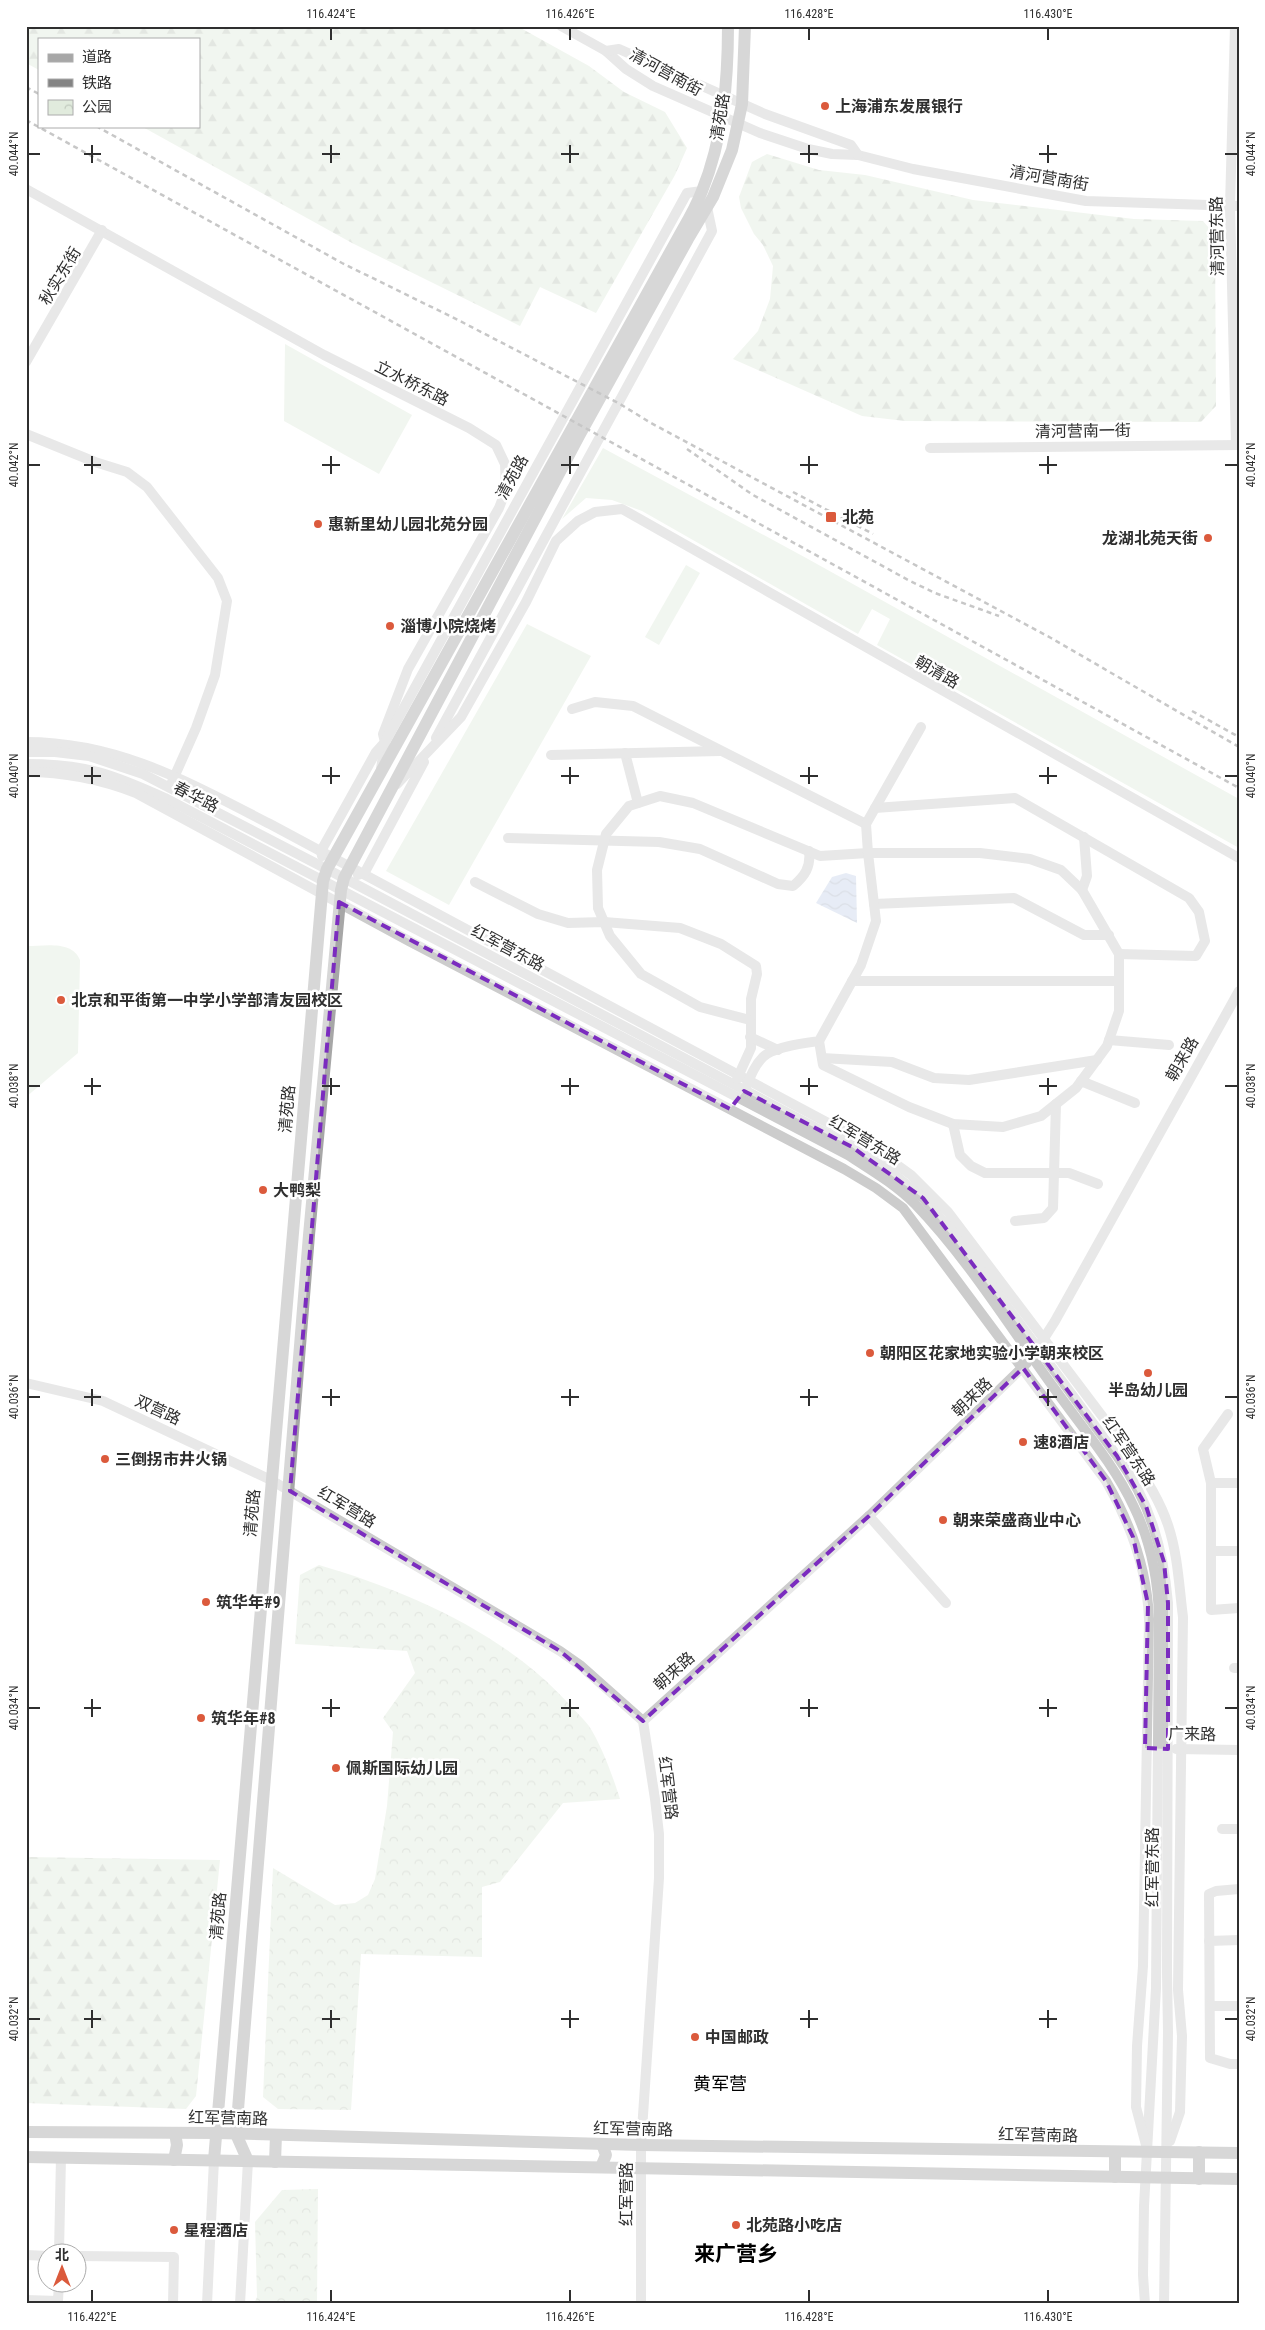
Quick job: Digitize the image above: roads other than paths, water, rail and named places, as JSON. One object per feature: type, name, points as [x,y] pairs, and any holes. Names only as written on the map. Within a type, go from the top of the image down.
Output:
[{"type":"main road","name":"清苑路","points":[[214,2160],[271,1480],[326,875],[380,774],[683,229],[702,191],[726,97],[724,82],[728,26]]},
{"type":"main road","name":"清苑路","points":[[248,2161],[236,2134],[290,1491],[309,1235],[344,884],[387,794],[579,436],[713,197],[732,150],[742,104],[745,26]]},
{"type":"main road","name":"红军营南路","points":[[26,2132],[216,2133],[692,2146],[1239,2153]]},
{"type":"main road","points":[[174,2160],[177,2145],[175,2133]]},
{"type":"main road","points":[[275,2162],[276,2135]]},
{"type":"main road","points":[[601,2168],[606,2156],[602,2144]]},
{"type":"main road","points":[[692,2146],[692,2169]]},
{"type":"main road","points":[[1115,2152],[1115,2177]]},
{"type":"main road","points":[[1199,2152],[1199,2179]]},
{"type":"main road","points":[[26,2156],[1239,2179]]},
{"type":"street","name":"清河营南街","points":[[561,26],[606,52],[626,69],[653,86],[737,124],[808,149],[832,154],[858,154],[913,169],[1086,201],[1235,206]]},
{"type":"street","name":"清河营东路","points":[[1235,26],[1238,444]]},
{"type":"street","name":"清河营南街","points":[[606,52],[619,49],[742,104],[851,145],[858,154]]},
{"type":"street","name":"立水桥东路","points":[[26,189],[324,355],[469,428],[496,445],[505,464],[506,490],[499,508],[408,669],[383,734],[385,742],[380,774]]},
{"type":"street","name":"清苑路","points":[[321,851],[376,752],[385,742],[687,193],[702,191]]},
{"type":"street","points":[[344,884],[363,874],[712,231],[707,207]]},
{"type":"street","name":"秋实东街","points":[[26,362],[102,230]]},
{"type":"street","points":[[26,434],[95,462],[127,472],[147,487],[218,578],[227,601],[215,675],[196,728],[170,787]]},
{"type":"street","name":"清河营南一街","points":[[930,448],[1238,444]]},
{"type":"street","name":"朝清路","points":[[429,751],[461,717],[521,610],[556,540],[578,521],[595,512],[622,509],[1239,858]]},
{"type":"street","points":[[572,709],[595,702],[633,706],[866,824]]},
{"type":"street","points":[[750,1020],[700,1007],[641,974],[610,936],[598,908],[597,870],[606,834],[629,806],[660,796],[693,803],[820,856],[868,853],[980,853],[1030,859],[1061,870],[1082,890],[1119,954],[1119,1011],[1109,1040],[1076,1088],[1041,1116],[1004,1127],[953,1124],[909,1107],[823,1065],[819,1041],[861,965],[876,921],[868,853],[866,824],[921,726]]},
{"type":"street","points":[[26,742],[68,744],[96,748],[175,776],[321,851],[326,875]]},
{"type":"street","points":[[387,794],[429,751]]},
{"type":"street","points":[[551,755],[722,751]]},
{"type":"street","name":"春华路","points":[[26,752],[66,752],[130,768],[170,787],[326,875]]},
{"type":"street","points":[[625,753],[638,803]]},
{"type":"street","name":"春华路","points":[[26,764],[72,765],[119,777],[344,884]]},
{"type":"street","points":[[26,772],[64,773],[89,778],[136,793],[326,875],[730,1109],[844,1169],[876,1188],[903,1208],[1106,1481],[1124,1513],[1138,1553],[1146,1588],[1149,1620],[1145,1748],[1143,1966],[1137,2046],[1136,2107],[1148,2152]]},
{"type":"street","points":[[875,808],[1015,798],[1189,898],[1200,912],[1205,941],[1196,956],[1119,954]]},
{"type":"street","points":[[1082,890],[1087,876],[1084,837]]},
{"type":"street","points":[[508,838],[659,842],[700,849],[778,884],[793,886],[805,876],[810,861],[809,851]]},
{"type":"street","points":[[363,874],[460,924],[572,987],[739,1074],[890,1158],[911,1175],[948,1212],[1044,1338],[1141,1471],[1168,1525],[1180,1579],[1183,1617],[1178,1990],[1182,2036],[1180,2112],[1167,2152]]},
{"type":"street","points":[[475,882],[538,914],[568,923],[604,922],[680,928],[722,944],[756,966],[757,974],[751,998],[751,1048],[732,1090],[730,1109]]},
{"type":"street","name":"红军营东路","points":[[344,884],[732,1090],[852,1147],[891,1172],[923,1198],[954,1234],[1034,1352],[1128,1471],[1146,1506],[1154,1528],[1164,1562],[1168,1602],[1156,1988],[1142,2275],[1145,2304]]},
{"type":"street","points":[[874,904],[1014,898],[1084,935],[1109,935]]},
{"type":"street","points":[[852,981],[1119,981]]},
{"type":"street","name":"朝来路","points":[[643,1721],[869,1516],[1023,1368],[1044,1338],[1239,991]]},
{"type":"street","points":[[750,1037],[778,1050]]},
{"type":"street","points":[[1109,1040],[1169,1044]]},
{"type":"street","points":[[730,1109],[742,1095],[764,1056],[793,1044],[819,1041]]},
{"type":"street","points":[[822,1058],[892,1062],[934,1078],[969,1080],[1097,1060]]},
{"type":"street","points":[[1082,1081],[1136,1103]]},
{"type":"street","points":[[1015,1221],[1044,1218],[1053,1208],[1056,1104]]},
{"type":"street","points":[[953,1124],[960,1156],[971,1166],[985,1173],[1069,1173],[1098,1184]]},
{"type":"street","name":"双营路","points":[[26,1383],[103,1401],[271,1480]]},
{"type":"street","points":[[1228,1414],[1203,1449],[1211,1483],[1211,1610],[1239,1608]]},
{"type":"street","name":"红军营路","points":[[271,1480],[560,1651],[610,1691],[643,1721],[656,1808],[659,1878],[641,2145],[641,2304]]},
{"type":"street","points":[[1211,1483],[1239,1483]]},
{"type":"street","points":[[869,1516],[946,1603]]},
{"type":"street","points":[[1211,1551],[1239,1551]]},
{"type":"street","name":"广来路","points":[[1145,1748],[1239,1750]]},
{"type":"street","name":"红军营东路","points":[[1163,1749],[1167,2152],[1164,2304]]},
{"type":"street","points":[[1222,1829],[1239,1829]]},
{"type":"street","points":[[1239,1889],[1216,1891],[1209,1894],[1210,2058],[1230,2064],[1239,2064]]},
{"type":"street","points":[[1209,1940],[1239,1940]]},
{"type":"street","points":[[1210,2006],[1239,2006]]},
{"type":"street","points":[[59,2242],[62,2157]]},
{"type":"street","points":[[207,2304],[214,2160]]},
{"type":"street","points":[[240,2304],[248,2161]]},
{"type":"street","points":[[88,2256],[174,2257],[172,2304]]},
{"type":"street","points":[[26,2300],[58,2301],[58,2292]]},
{"type":"water","points":[[846,873],[856,876],[857,923],[816,903],[832,877]]},
{"type":"railway","points":[[26,87],[38,93]]},
{"type":"railway","points":[[26,120],[38,127]]},
{"type":"railway","points":[[41,128],[1239,788]]},
{"type":"railway","points":[[100,128],[342,263],[458,320],[620,404],[651,423],[1051,638],[1239,747]]},
{"type":"railway","points":[[687,449],[753,495],[910,581],[935,593],[999,616]]},
{"type":"railway","points":[[793,492],[873,534]]},
{"type":"railway","points":[[1192,711],[1239,737]]},
{"type":"place","name":"上海浦东发展银行","points":[[825,106]]},
{"type":"place","name":"北苑","points":[[831,517]]},
{"type":"place","name":"惠新里幼儿园北苑分园","points":[[318,524]]},
{"type":"place","name":"龙湖北苑天街","points":[[1208,538]]},
{"type":"place","name":"淄博小院烧烤","points":[[390,626]]},
{"type":"place","name":"北京和平街第一中学小学部清友园校区","points":[[61,1000]]},
{"type":"place","name":"大鸭梨","points":[[263,1190]]},
{"type":"place","name":"朝阳区花家地实验小学朝来校区","points":[[870,1353]]},
{"type":"place","name":"半岛幼儿园","points":[[1148,1373]]},
{"type":"place","name":"速8酒店","points":[[1023,1442]]},
{"type":"place","name":"三倒拐市井火锅","points":[[105,1459]]},
{"type":"place","name":"朝来荣盛商业中心","points":[[943,1520]]},
{"type":"place","name":"筑华年#9","points":[[206,1602]]},
{"type":"place","name":"筑华年#8","points":[[201,1718]]},
{"type":"place","name":"佩斯国际幼儿园","points":[[336,1768]]},
{"type":"place","name":"中国邮政","points":[[695,2037]]},
{"type":"place","name":"北苑路小吃店","points":[[736,2225]]},
{"type":"place","name":"星程酒店","points":[[174,2230]]},
{"type":"district","name":"黄军营","points":[[720,2083]]},
{"type":"district","name":"来广营乡","points":[[736,2254]]}]
